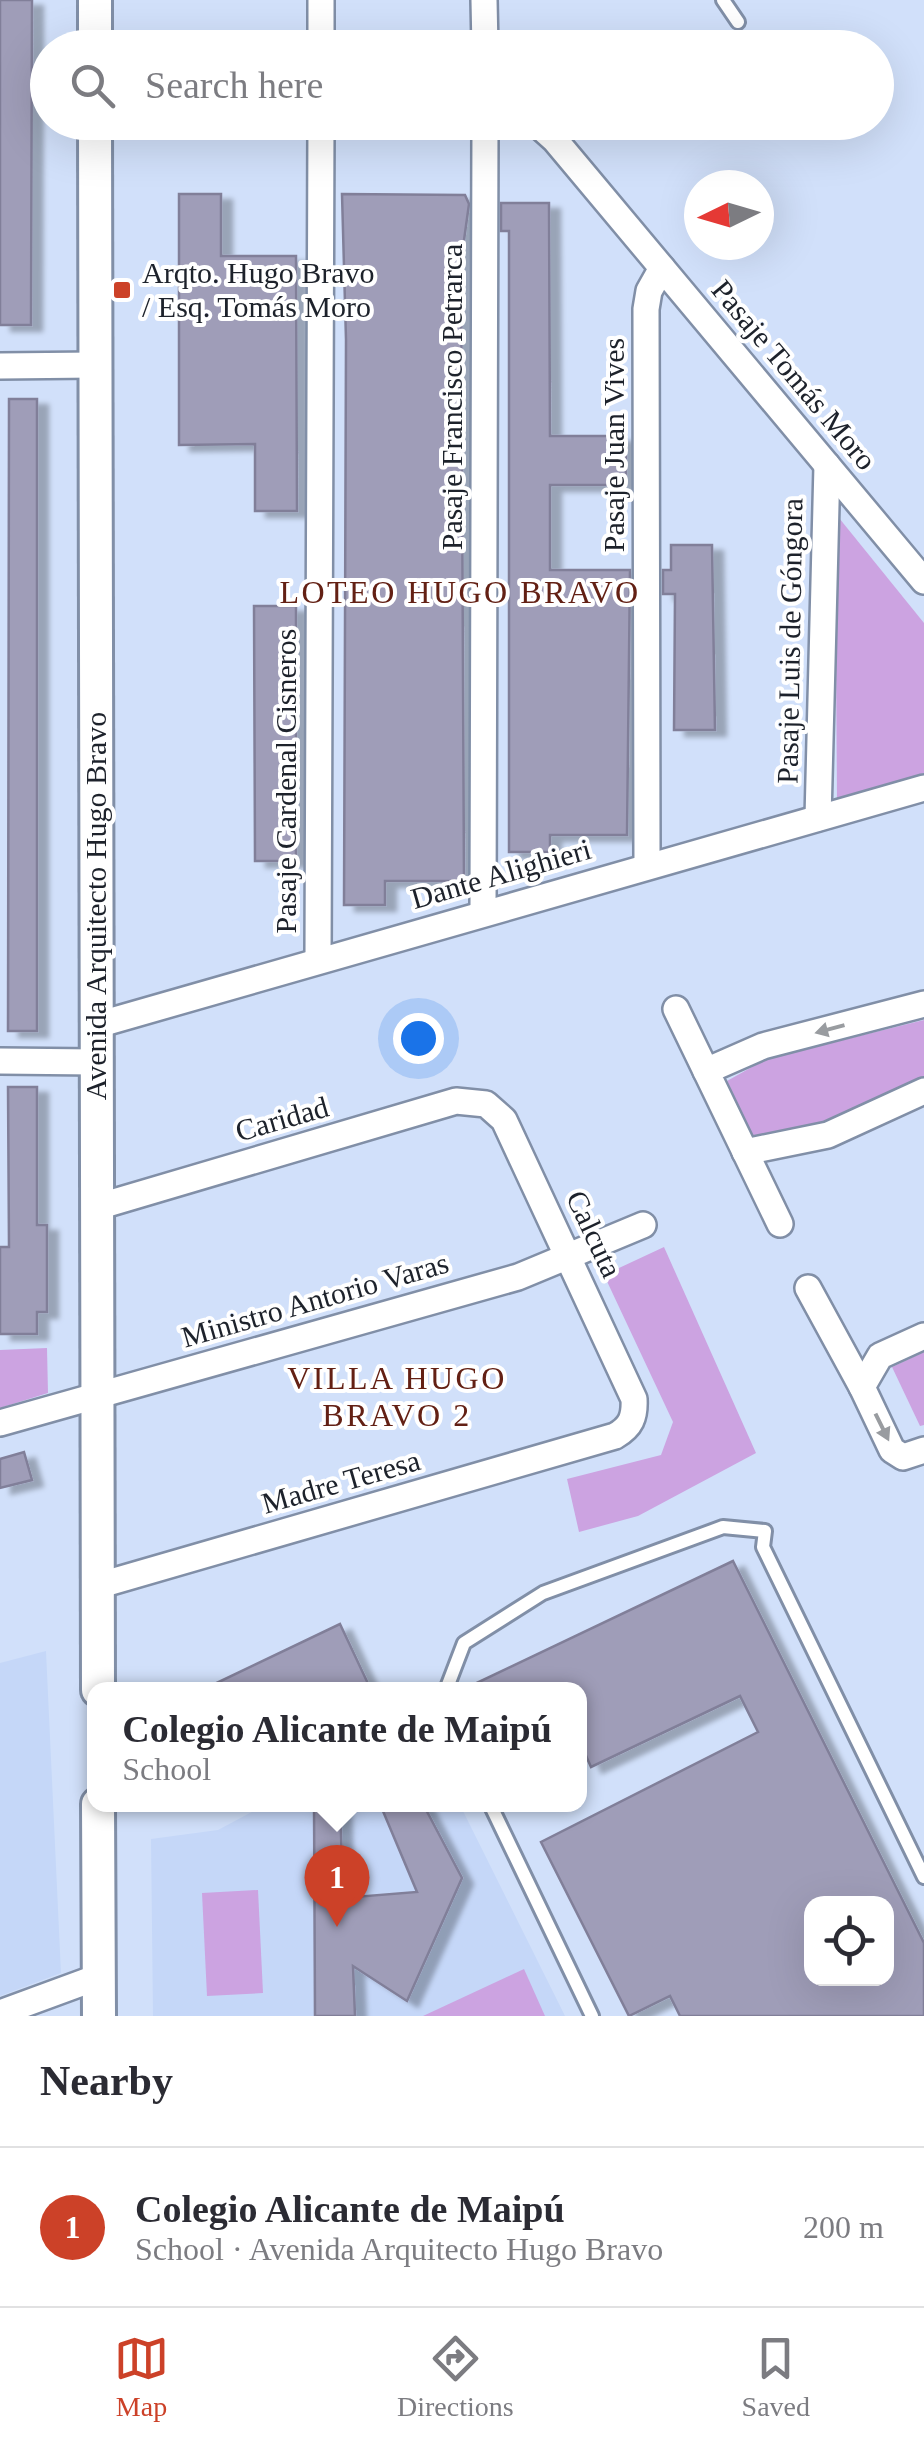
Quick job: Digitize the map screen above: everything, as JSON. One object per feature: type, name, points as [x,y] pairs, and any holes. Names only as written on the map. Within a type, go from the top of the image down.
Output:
[{"type":"street","points":[[94,0],[95,30]]},
{"type":"street","points":[[320,0],[321,30]]},
{"type":"street","points":[[484,0],[485,30]]},
{"type":"street","name":"Avenida Arquitecto Hugo Bravo","points":[[95,140],[98,1682]]},
{"type":"street","name":"Pasaje Cardenal Cisneros","points":[[318,960],[321,140]]},
{"type":"street","name":"Pasaje Francisco Petrarca","points":[[483,912],[485,140]]},
{"type":"street","name":"Pasaje Tomás Moro","points":[[555,140],[924,581]]},
{"type":"street","name":"Pasaje Juan Vives","points":[[647,866],[646,310],[649,291],[662,268]]},
{"type":"street","points":[[0,366],[96,366]]},
{"type":"street","name":"Pasaje Luis de Góngora","points":[[818,818],[827,466]]},
{"type":"street","name":"Dante Alighieri","points":[[96,1026],[924,788]]},
{"type":"street","points":[[706,1071],[764,1046],[924,1004]]},
{"type":"street","points":[[676,1010],[780,1224]]},
{"type":"street","points":[[0,1061],[96,1062]]},
{"type":"street","points":[[746,1152],[828,1136],[924,1091]]},
{"type":"street","name":"Caridad","points":[[97,1207],[456,1102],[486,1104]]},
{"type":"street","name":"Calcuta","points":[[486,1104],[504,1120],[634,1398]]},
{"type":"street","name":"Ministro Antorio Varas","points":[[0,1423],[499,1282],[569,1258],[643,1225]]},
{"type":"street","points":[[808,1288],[892,1450],[903,1457],[924,1450]]},
{"type":"street","points":[[862,1387],[880,1356],[924,1336]]},
{"type":"street","name":"Madre Teresa","points":[[98,1586],[615,1436],[632,1422],[634,1398]]},
{"type":"street","points":[[98,1812],[99,2016]]},
{"type":"street","points":[[0,2013],[98,1977]]},
{"type":"lane","points":[[723,0],[738,22]]},
{"type":"lane","points":[[449,1682],[464,1642],[543,1593],[723,1527],[766,1531],[764,1546],[924,1877]]},
{"type":"lane","points":[[494,1812],[592,2016]]},
{"type":"shaded area","points":[[835,513],[924,623],[924,773],[837,802]]},
{"type":"shaded area","points":[[924,1020],[924,1079],[827,1123],[754,1139],[727,1081],[766,1059]]},
{"type":"shaded area","points":[[664,1247],[756,1453],[638,1516],[579,1532],[567,1479],[661,1455],[673,1422],[604,1275]]},
{"type":"shaded area","points":[[47,1348],[48,1393],[0,1408],[0,1350]]},
{"type":"shaded area","points":[[924,1352],[924,1425],[920,1426],[892,1367]]},
{"type":"shaded area","points":[[46,1651],[61,1973],[0,1996],[0,1663]]},
{"type":"shaded area","points":[[252,1812],[463,1812],[565,2016],[153,2016],[151,1839],[218,1830]]},
{"type":"shaded area","points":[[258,1890],[263,1993],[207,1996],[202,1893]]},
{"type":"shaded area","points":[[524,1969],[545,2016],[423,2016]]},
{"type":"building","points":[[0,0],[32,0],[31,325],[0,325]]},
{"type":"building","points":[[179,194],[221,194],[221,256],[296,256],[297,511],[255,511],[255,444],[179,445]]},
{"type":"building","points":[[342,194],[465,195],[469,204],[461,262],[464,881],[385,881],[385,905],[344,905],[346,340]]},
{"type":"building","points":[[501,203],[549,203],[550,436],[626,436],[626,485],[550,485],[550,570],[630,570],[627,835],[550,835],[550,852],[509,852],[509,231],[501,231]]},
{"type":"building","points":[[9,399],[37,399],[37,1031],[8,1031]]},
{"type":"building","points":[[671,545],[712,545],[715,730],[674,730],[675,594],[663,594],[663,570],[671,570]]},
{"type":"building","points":[[254,606],[296,606],[296,861],[255,861]]},
{"type":"building","points":[[8,1087],[37,1087],[37,1225],[47,1225],[47,1312],[37,1312],[37,1334],[0,1334],[0,1247],[9,1247]]},
{"type":"building","points":[[24,1452],[32,1480],[0,1488],[0,1459]]},
{"type":"building","points":[[733,1561],[924,1943],[924,2016],[680,2016],[670,1996],[629,2016],[541,1842],[758,1732],[740,1696],[591,1767],[587,1758],[587,1682],[479,1682]]},
{"type":"building","points":[[340,1624],[367,1682],[219,1682]]},
{"type":"building","points":[[314,1812],[340,1812],[343,1898],[417,1892],[383,1812],[427,1812],[462,1878],[407,2001],[353,1966],[355,2016],[315,2016]]},
{"type":"place","name":"Arqto. Hugo Bravo / Esq. Tomás Moro","points":[[122,290]]},
{"type":"place","name":"Colegio Alicante de Maipú","points":[[337,1927]]},
{"type":"district","name":"LOTEO HUGO BRAVO","points":[[460,592]]},
{"type":"district","name":"VILLA HUGO BRAVO 2","points":[[397,1396]]}]
